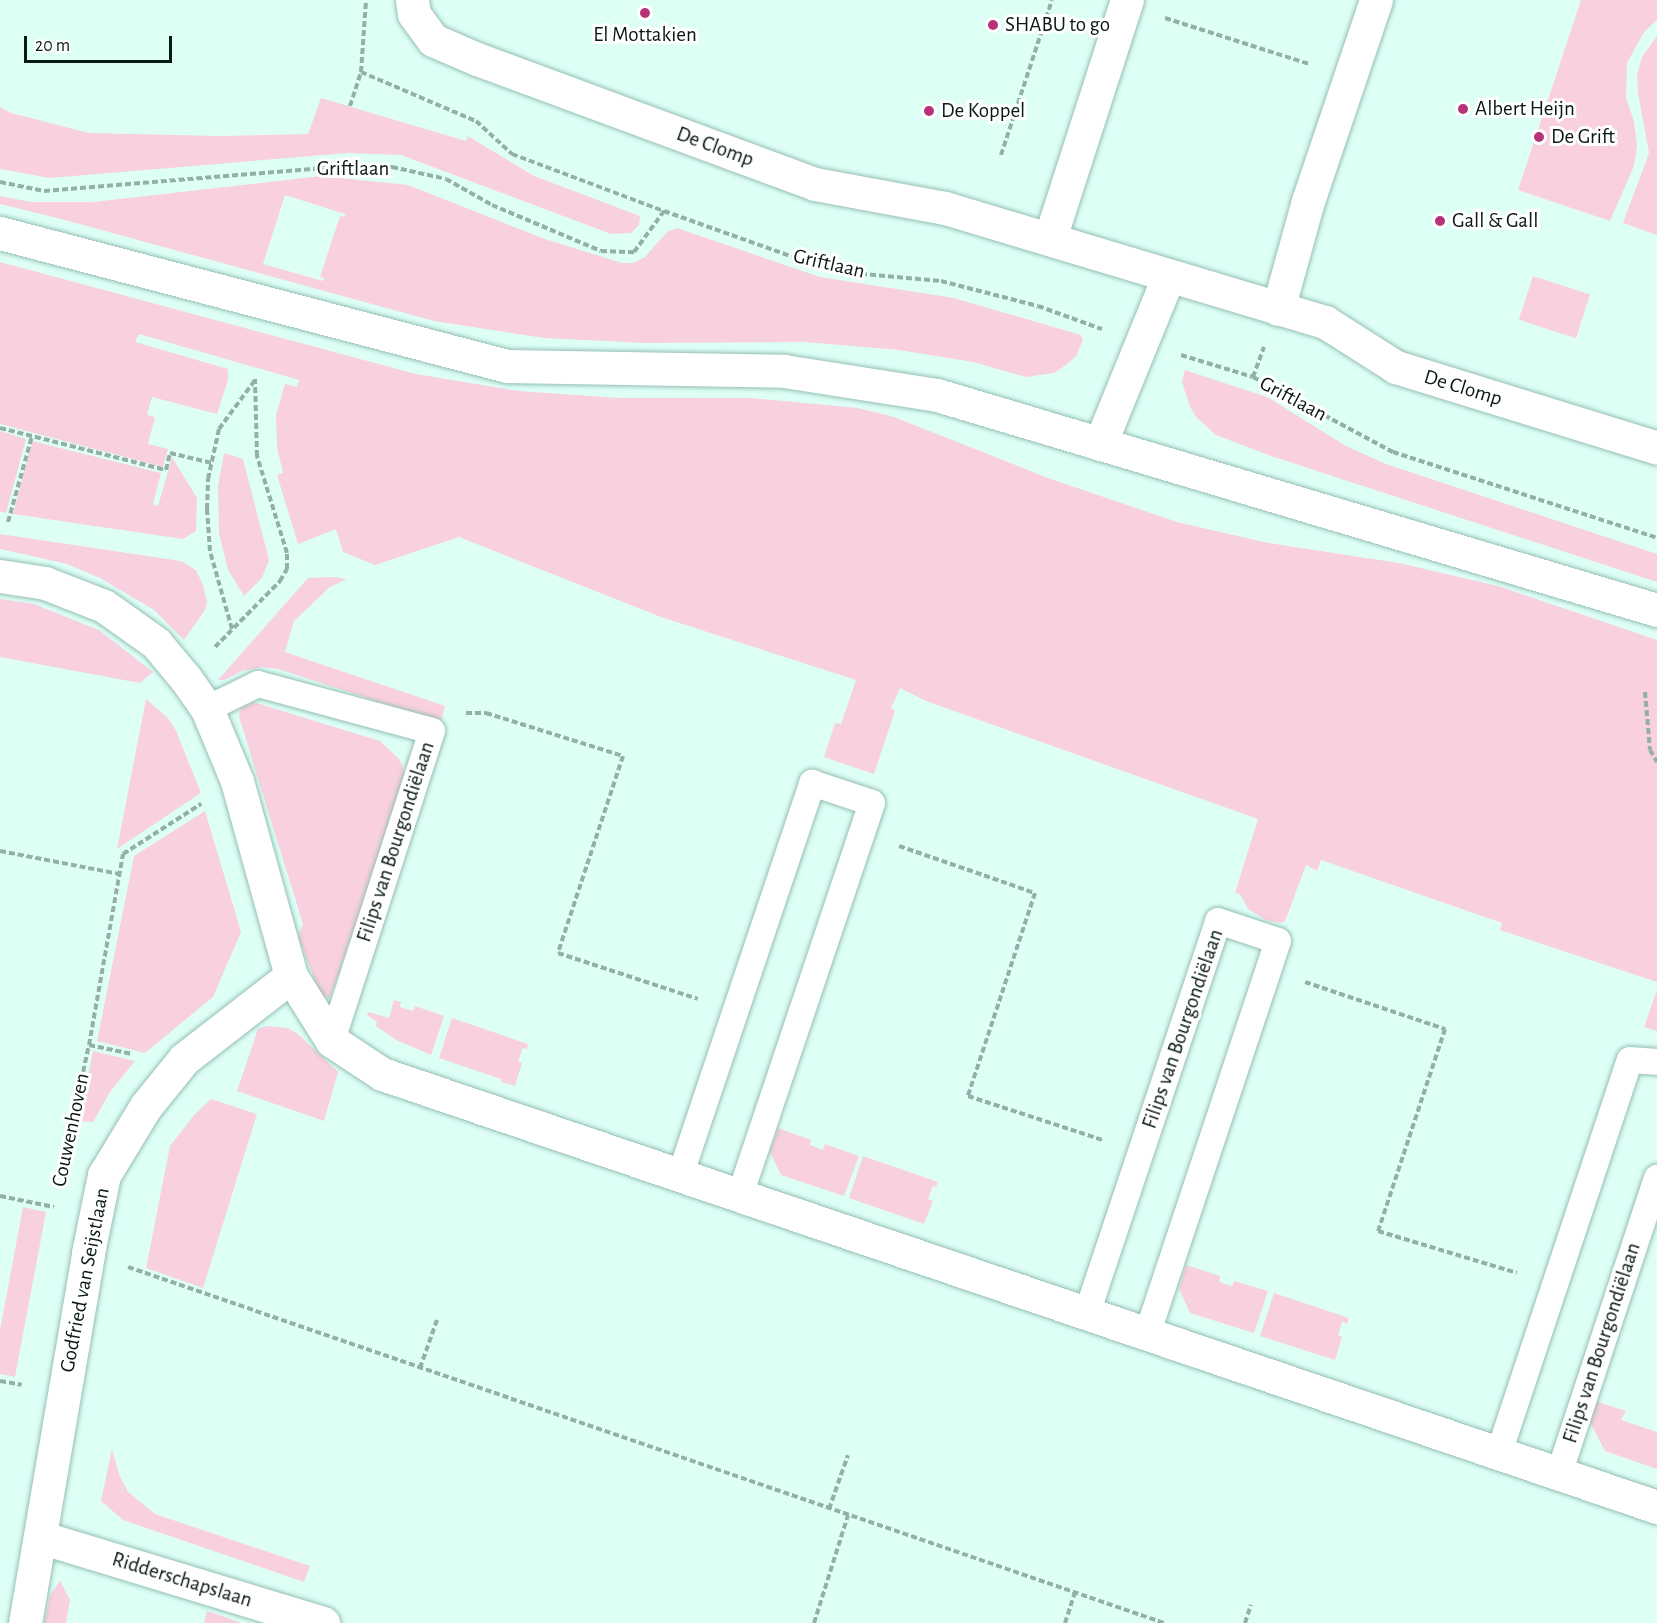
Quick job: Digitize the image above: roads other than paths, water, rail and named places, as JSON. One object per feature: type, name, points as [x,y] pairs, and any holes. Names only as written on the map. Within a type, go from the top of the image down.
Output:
[{"type":"street","name":"De Clomp","points":[[412,0],[414,14],[433,40],[488,63],[815,184],[945,208],[1050,238],[1168,278],[1325,322],[1396,367],[1657,448]]},
{"type":"street","points":[[1278,309],[1308,201],[1376,0]]},
{"type":"street","points":[[1050,238],[1126,3]]},
{"type":"street","points":[[0,233],[507,366],[784,371],[938,395],[1657,610]]},
{"type":"street","points":[[1100,444],[1143,344],[1168,278]]},
{"type":"street","points":[[0,576],[45,583],[104,606],[156,643],[186,679],[207,709],[237,781],[291,975],[332,1041],[382,1074],[1657,1507]]},
{"type":"street","name":"Godfried van Seijstlaan","points":[[25,1623],[88,1253],[104,1175],[146,1106],[184,1059],[291,975]]},
{"type":"street","name":"Ridderschapslaan","points":[[40,1537],[323,1623]]},
{"type":"lane","name":"Filips van Bourgondiëlaan","points":[[207,709],[258,684],[432,731],[332,1041]]},
{"type":"lane","points":[[680,1176],[812,783],[872,803],[740,1196]]},
{"type":"lane","name":"Filips van Bourgondiëlaan","points":[[1087,1313],[1218,921],[1278,941],[1147,1334]]},
{"type":"lane","points":[[1499,1453],[1630,1060],[1657,1062]]},
{"type":"lane","name":"Filips van Bourgondiëlaan","points":[[1559,1474],[1657,1178]]},
{"type":"place","name":"El Mottakien","points":[[645,13]]},
{"type":"place","name":"SHABU to go","points":[[993,25]]},
{"type":"place","name":"Albert Heijn","points":[[1463,109]]},
{"type":"place","name":"De Koppel","points":[[929,111]]},
{"type":"place","name":"De Grift","points":[[1539,137]]},
{"type":"place","name":"Gall & Gall","points":[[1440,221]]}]
